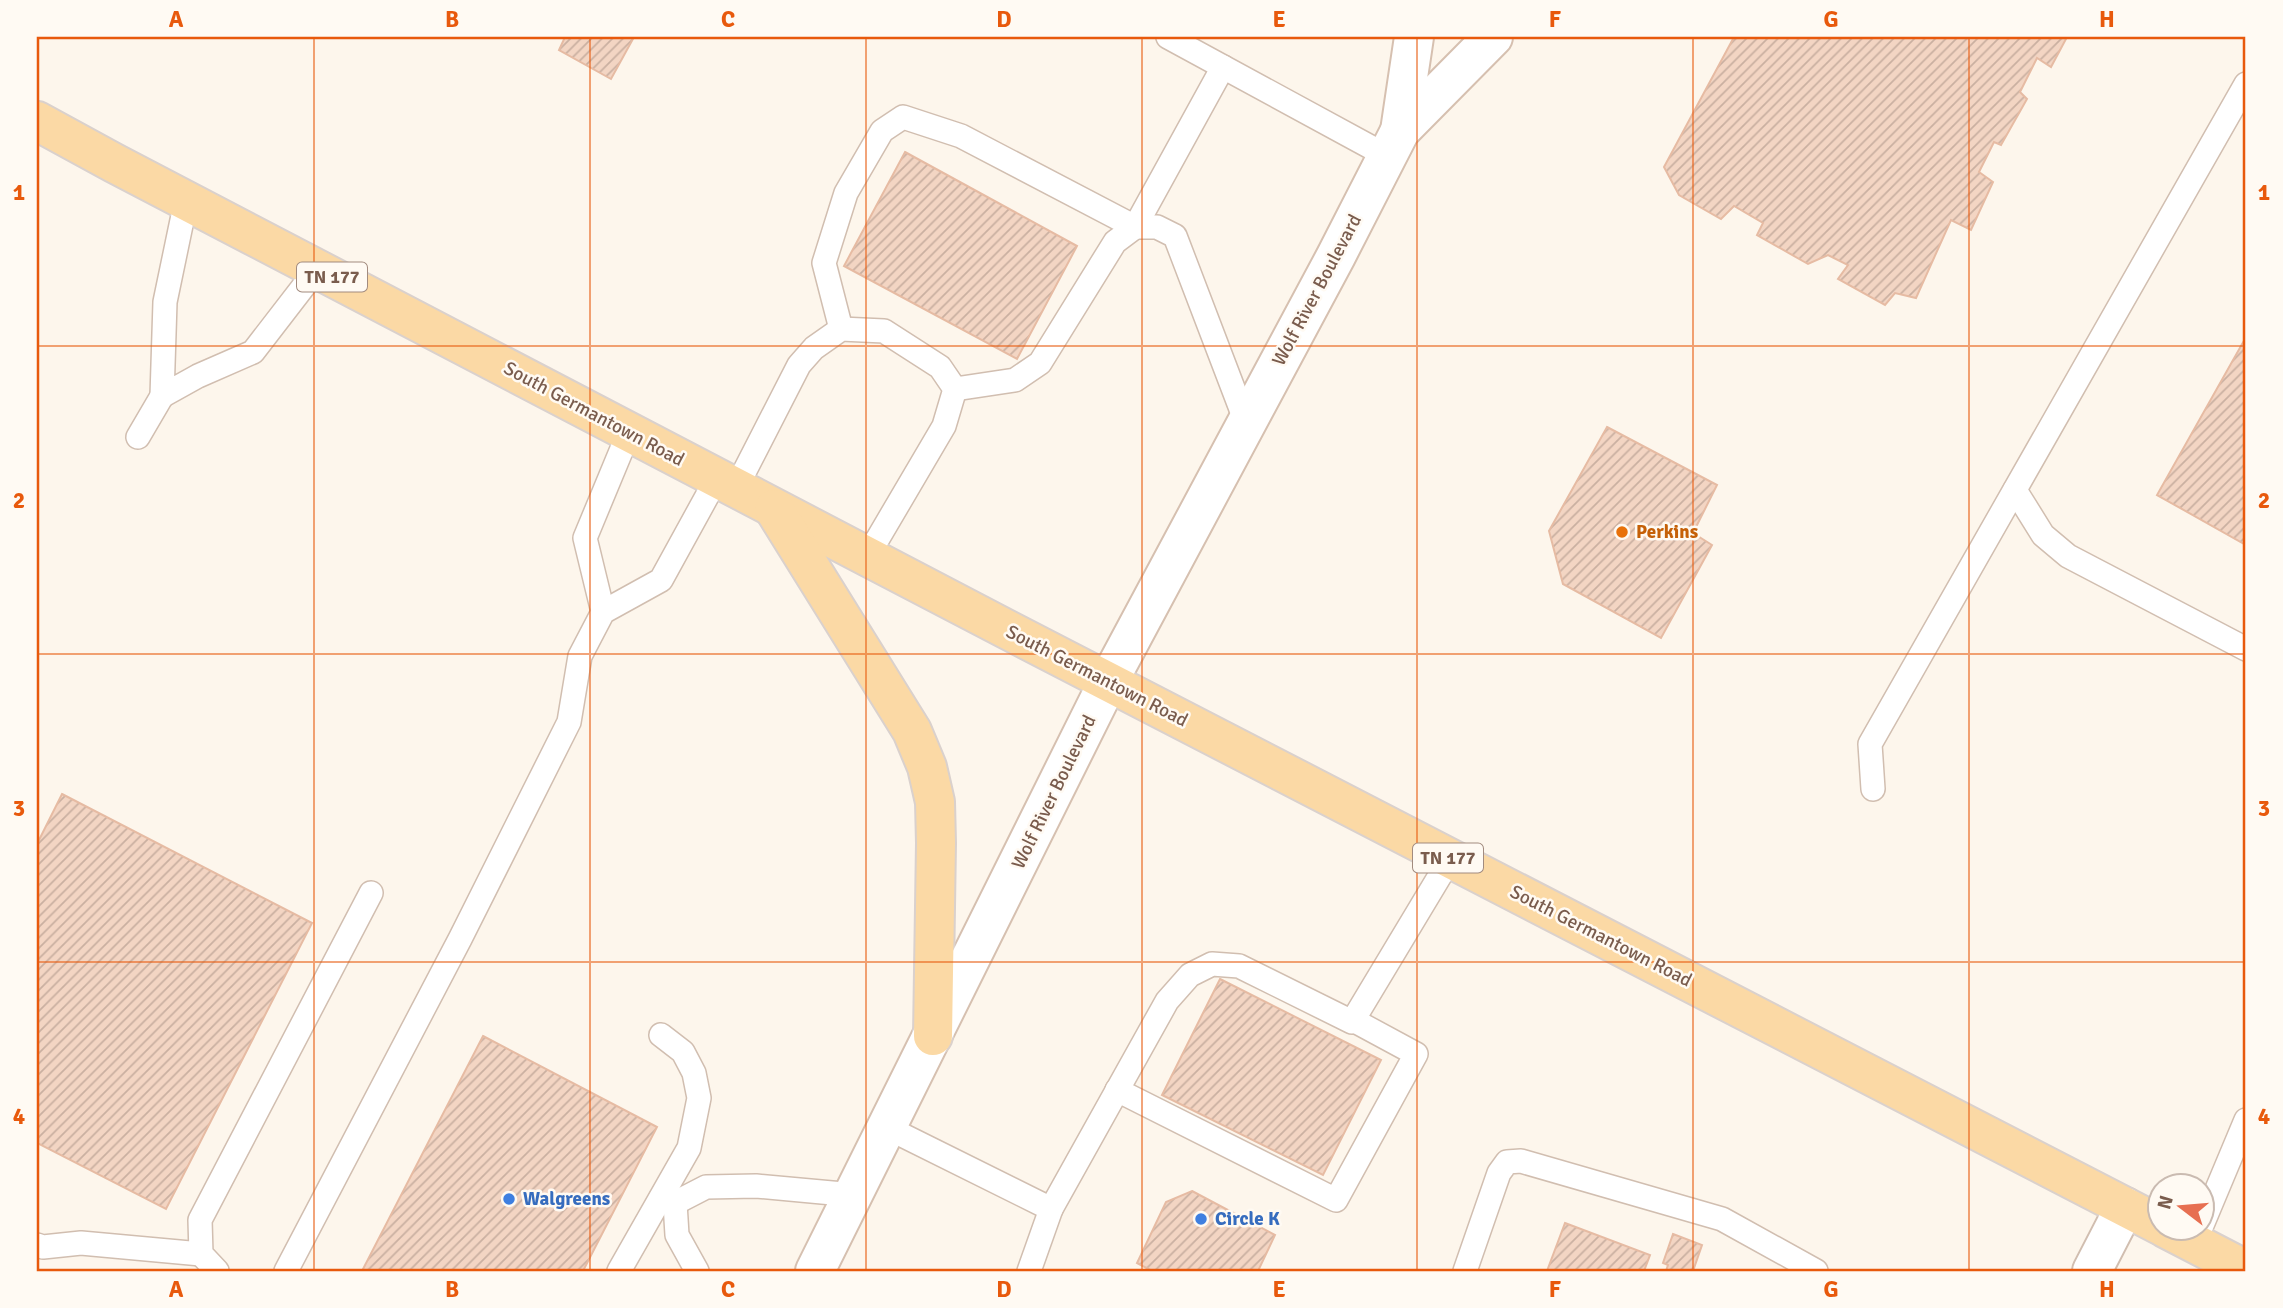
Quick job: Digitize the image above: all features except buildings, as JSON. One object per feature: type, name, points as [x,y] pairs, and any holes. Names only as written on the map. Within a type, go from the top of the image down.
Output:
[{"type":"main road","name":"Wolf River Boulevard","points":[[1394,144],[1414,37]]},
{"type":"main road","name":"Wolf River Boulevard","points":[[815,1271],[1108,682],[1394,144],[1493,37]]},
{"type":"main road","name":"South Germantown Road","points":[[37,121],[1108,682],[2125,1207],[2146,1215]]},
{"type":"main road","points":[[773,508],[912,731],[927,766],[935,802],[936,843],[933,1036]]},
{"type":"main road","points":[[2092,1271],[2125,1207]]},
{"type":"main road","name":"South Germantown Road","points":[[2203,1242],[2242,1269]]},
{"type":"lane","points":[[1168,37],[1223,67],[1394,144]]},
{"type":"lane","points":[[955,389],[1015,380],[1040,363],[1115,242],[1135,227],[1223,67]]},
{"type":"lane","points":[[1873,789],[1870,744],[2246,85]]},
{"type":"lane","points":[[841,329],[824,263],[846,193],[881,131],[903,117],[961,136],[1135,227],[1157,227],[1175,236],[1246,422]]},
{"type":"lane","points":[[138,437],[162,396],[165,302],[186,201]]},
{"type":"lane","points":[[162,396],[198,376],[253,352],[317,269]]},
{"type":"lane","points":[[292,1269],[569,722],[580,656],[603,612],[661,580],[727,483],[799,365],[814,348],[841,329],[884,331],[940,367],[955,389]]},
{"type":"lane","points":[[867,556],[944,426],[955,389]]},
{"type":"lane","points":[[603,612],[584,538],[629,432]]},
{"type":"lane","points":[[2015,490],[2043,536],[2068,556],[2246,649]]},
{"type":"lane","points":[[1353,1020],[1450,859]]},
{"type":"lane","points":[[37,1245],[43,1247],[81,1243],[209,1263],[200,1220],[371,893]]},
{"type":"lane","points":[[1029,1271],[1051,1209],[1117,1090],[1167,1001],[1190,975],[1212,964],[1239,966],[1352,1022],[1353,1020],[1416,1054],[1336,1200],[1117,1090]]},
{"type":"lane","points":[[619,1271],[668,1200],[689,1149],[699,1098],[694,1073],[683,1052],[661,1035]]},
{"type":"lane","points":[[2216,1175],[2246,1121]]},
{"type":"lane","points":[[888,1128],[1051,1209]]},
{"type":"lane","points":[[1465,1271],[1499,1173],[1507,1162],[1521,1161],[1722,1219],[1816,1271]]},
{"type":"lane","points":[[668,1200],[706,1187],[756,1186],[854,1195]]},
{"type":"lane","points":[[668,1200],[677,1235],[697,1271]]},
{"type":"place","name":"Perkins","points":[[1622,532]]},
{"type":"place","name":"Walgreens","points":[[509,1199]]},
{"type":"place","name":"Circle K","points":[[1201,1219]]}]
